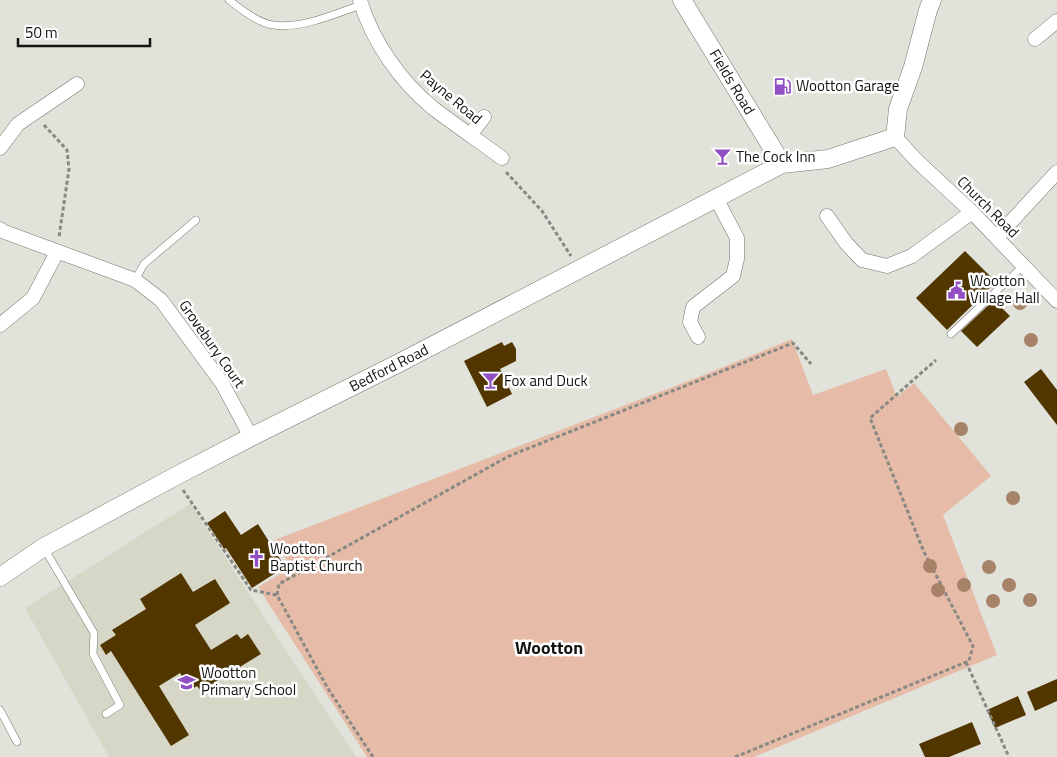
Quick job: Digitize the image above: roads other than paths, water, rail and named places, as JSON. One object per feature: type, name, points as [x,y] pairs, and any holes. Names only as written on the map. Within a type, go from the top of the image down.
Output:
[{"type":"street","name":"Fields Road","points":[[682,0],[782,164]]},
{"type":"street","points":[[782,164],[828,159],[895,138],[898,109],[913,67],[932,0]]},
{"type":"street","name":"Payne Road","points":[[360,3],[363,13],[379,43],[398,73],[432,107],[502,158]]},
{"type":"street","points":[[1035,39],[1057,21]]},
{"type":"street","points":[[0,148],[18,124],[77,84]]},
{"type":"street","points":[[470,135],[484,117]]},
{"type":"street","name":"Church Road","points":[[895,138],[997,237],[1057,301]]},
{"type":"street","name":"Bedford Road","points":[[0,577],[44,548],[174,477],[580,270],[782,164]]},
{"type":"street","points":[[997,237],[1057,172]]},
{"type":"street","points":[[698,337],[690,322],[693,307],[733,276],[737,259],[737,238],[716,198]]},
{"type":"street","points":[[827,216],[846,243],[862,260],[887,266],[912,256],[972,212]]},
{"type":"street","name":"Grovebury Court","points":[[0,229],[135,280],[161,300],[222,383],[251,437]]},
{"type":"street","points":[[0,324],[33,298],[57,252]]},
{"type":"lane","points":[[229,0],[251,16],[272,25],[295,25],[324,18],[360,3]]},
{"type":"lane","points":[[135,280],[144,264],[196,220]]},
{"type":"lane","points":[[951,334],[1023,266]]},
{"type":"lane","points":[[44,548],[94,633],[93,654],[120,705],[106,714]]},
{"type":"lane","points":[[0,710],[17,742]]},
{"type":"place","name":"Wootton Garage","points":[[782,86]]},
{"type":"place","name":"The Cock Inn","points":[[722,157]]},
{"type":"place","name":"Wootton Village Hall","points":[[956,290]]},
{"type":"place","name":"Fox and Duck","points":[[490,381]]},
{"type":"place","name":"Wootton Baptist Church","points":[[256,558]]},
{"type":"place","name":"Wootton Primary School","points":[[187,682]]},
{"type":"district","name":"Wootton","points":[[549,648]]}]
